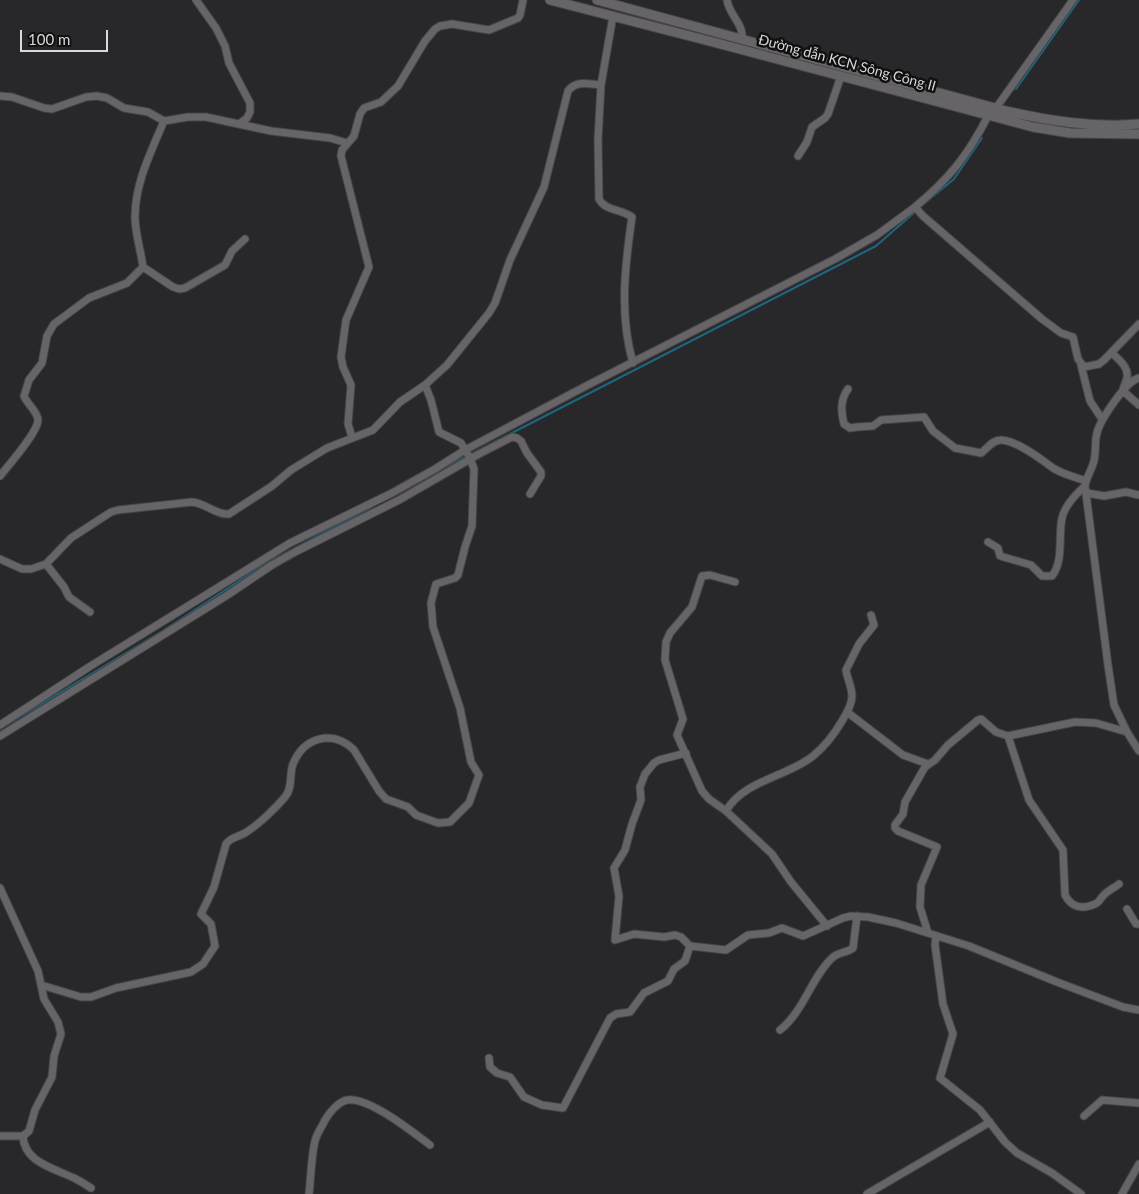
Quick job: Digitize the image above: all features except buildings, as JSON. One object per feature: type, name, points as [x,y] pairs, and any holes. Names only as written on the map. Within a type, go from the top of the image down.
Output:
[{"type":"street","points":[[196,0],[216,28],[225,46],[229,64],[250,104],[248,118],[239,124]]},
{"type":"street","points":[[352,437],[348,424],[351,385],[343,368],[341,357],[346,320],[369,267],[340,156],[354,136],[360,114],[364,108],[381,102],[398,86],[425,41],[435,29],[452,24],[484,30],[493,29],[518,18],[523,0]]},
{"type":"street","name":"Đường dẫn KCN Sông Công II","points":[[550,0],[613,16],[714,37],[742,39],[996,108],[1070,123],[1107,126],[1135,125]]},
{"type":"street","name":"Đường dẫn KCN Sông Công II","points":[[597,0],[611,2],[714,37],[841,76],[988,116],[1033,127],[1070,133],[1136,134]]},
{"type":"street","points":[[727,0],[728,6],[742,30],[742,39]]},
{"type":"street","points":[[996,108],[1073,0]]},
{"type":"street","points":[[613,16],[601,85],[598,140],[599,199],[606,207],[627,213],[632,217],[624,300],[625,334],[633,363]]},
{"type":"street","points":[[798,156],[807,142],[812,127],[828,114],[841,76]]},
{"type":"street","points":[[0,559],[22,569],[31,569],[46,564],[71,538],[114,511],[192,502],[223,514],[229,514],[272,486],[291,470],[332,446],[373,430],[400,402],[448,366],[490,313],[510,260],[544,186],[568,91],[572,85],[578,83],[601,85]]},
{"type":"street","points":[[0,96],[12,97],[52,109],[86,97],[97,96],[107,98],[124,108],[148,112],[164,121],[188,117],[206,117],[271,131],[330,138],[347,144]]},
{"type":"street","points":[[0,736],[295,552],[392,504],[468,455],[633,363],[835,259],[877,235],[916,208],[938,188],[957,167],[976,140],[988,116]]},
{"type":"street","points":[[164,121],[143,170],[137,198],[135,218],[143,267],[173,287],[185,288],[225,265],[232,251],[245,239]]},
{"type":"street","points":[[1135,125],[1136,134]]},
{"type":"street","points":[[916,208],[1042,319],[1061,333],[1073,337],[1090,401],[1102,419]]},
{"type":"street","points":[[0,476],[24,446],[37,424],[37,416],[25,400],[25,390],[42,363],[48,336],[54,324],[83,301],[126,282],[143,267]]},
{"type":"street","points":[[1081,365],[1088,367],[1099,364],[1139,324]]},
{"type":"street","points":[[1112,353],[1124,364],[1127,370],[1127,379],[1123,390]]},
{"type":"street","points":[[1139,378],[1132,381],[1123,390],[1102,419],[1097,433],[1095,458],[1086,487],[1113,697],[1116,710],[1139,751]]},
{"type":"street","points":[[41,985],[86,998],[116,988],[191,972],[203,964],[215,946],[212,924],[201,914],[214,887],[226,844],[230,839],[246,833],[285,797],[290,790],[294,763],[306,746],[314,741],[332,738],[348,744],[354,750],[386,799],[408,807],[414,814],[438,822],[452,821],[466,806],[478,773],[471,762],[460,708],[434,632],[431,603],[436,584],[457,577],[464,547],[471,531],[474,474],[468,455],[457,440],[439,432],[431,400],[424,385]]},
{"type":"street","points":[[848,388],[843,396],[841,408],[844,424],[850,428],[873,426],[881,420],[924,418],[933,431],[954,448],[981,453],[991,444],[1001,440],[1014,444],[1041,458],[1058,471],[1104,496],[1126,492],[1139,495]]},
{"type":"street","points":[[1123,390],[1139,405]]},
{"type":"street","points":[[0,725],[290,543],[392,493],[435,469],[512,437],[517,438],[541,472],[541,476],[530,494]]},
{"type":"street","points":[[988,542],[998,548],[1000,556],[1030,565],[1042,576],[1052,576],[1057,561],[1064,511],[1072,499],[1086,487]]},
{"type":"street","points":[[46,564],[64,587],[69,597],[90,612]]},
{"type":"street","points":[[735,582],[710,575],[702,576],[692,607],[670,633],[666,642],[665,660],[683,719],[677,735],[702,791],[713,803],[726,811],[772,854],[791,882],[827,926]]},
{"type":"street","points":[[203,597],[207,608]]},
{"type":"street","points":[[726,811],[731,803],[746,790],[813,756],[836,732],[847,712],[852,695],[846,670],[859,644],[874,625],[871,615]]},
{"type":"street","points":[[847,712],[903,756],[928,764]]},
{"type":"street","points":[[928,933],[920,907],[921,885],[937,847],[895,828],[895,824],[903,814],[906,802],[922,770],[978,720],[984,721],[999,734],[1008,736],[1075,722],[1086,722],[1127,732]]},
{"type":"street","points":[[1008,736],[1029,800],[1063,850],[1065,895],[1073,905],[1079,907],[1095,904],[1119,884]]},
{"type":"street","points":[[686,753],[659,760],[650,768],[641,782],[641,800],[625,850],[614,868],[619,900],[614,940],[634,934],[664,937],[675,934],[690,946],[726,950],[752,934],[769,933],[782,928],[803,936],[843,918],[868,917],[896,923],[971,947],[1123,1007],[1139,1010]]},
{"type":"street","points":[[0,888],[38,971],[44,998],[58,1022],[61,1034],[54,1056],[52,1077],[35,1110],[29,1131],[22,1136],[0,1136]]},
{"type":"street","points":[[1127,909],[1136,924],[1139,924]]},
{"type":"street","points":[[780,1030],[795,1014],[821,972],[833,958],[853,948],[857,916]]},
{"type":"street","points":[[936,936],[935,945],[943,1004],[953,1034],[940,1078],[969,1100],[990,1122],[1005,1142],[1017,1153],[1052,1173],[1081,1194]]},
{"type":"street","points":[[489,1058],[490,1067],[497,1073],[510,1077],[524,1097],[542,1105],[563,1108],[610,1018],[616,1014],[630,1012],[644,993],[666,983],[674,970],[685,961],[690,946]]},
{"type":"street","points":[[309,1194],[315,1141],[318,1132],[329,1114],[341,1103],[348,1100],[369,1106],[389,1115],[430,1145]]},
{"type":"street","points":[[1084,1116],[1102,1100],[1139,1103]]},
{"type":"street","points":[[867,1194],[990,1122]]},
{"type":"street","points":[[22,1136],[23,1144],[28,1153],[36,1160],[91,1188]]},
{"type":"street","points":[[1122,1194],[1139,1164]]},
{"type":"waterway","points":[[1016,89],[1079,0]]},
{"type":"waterway","points":[[919,208],[954,179],[982,138]]},
{"type":"waterway","points":[[471,454],[876,246],[916,211]]},
{"type":"waterway","points":[[438,471],[467,456]]},
{"type":"waterway","points":[[0,729],[164,630],[265,564],[372,507]]}]
